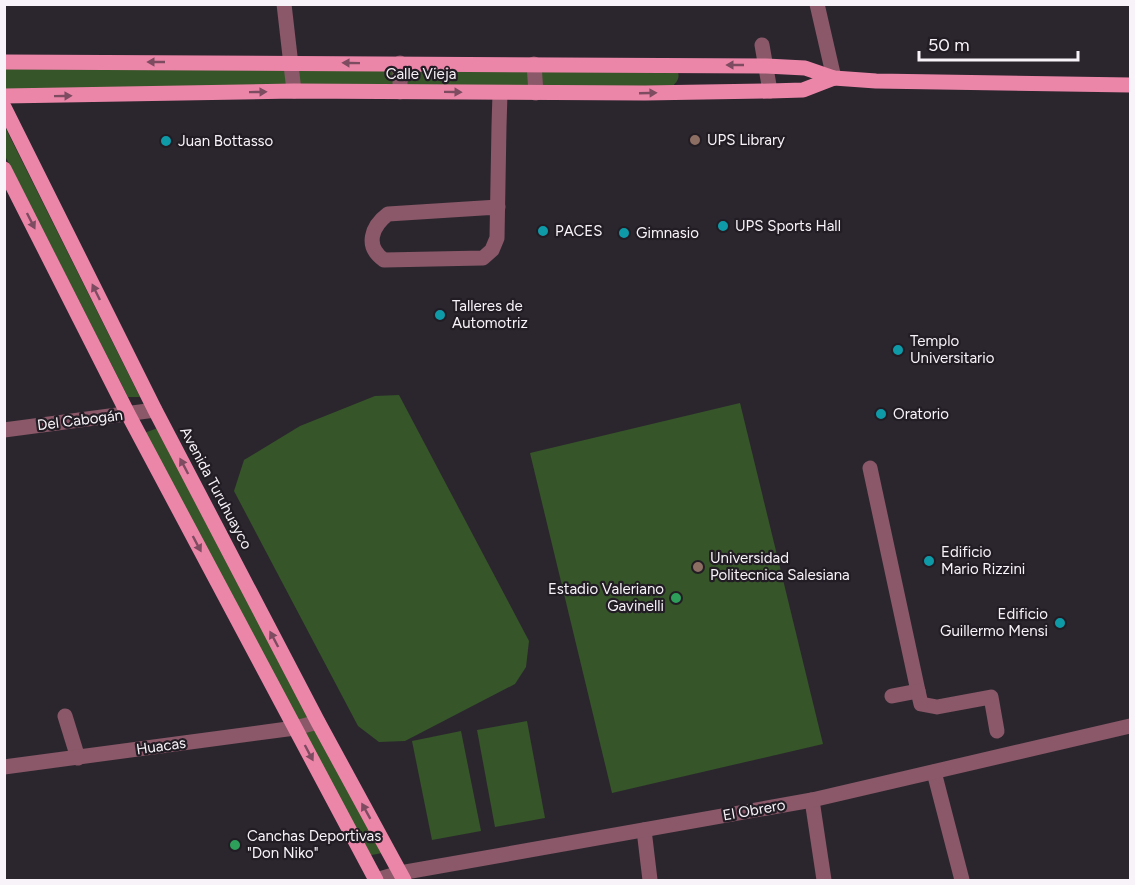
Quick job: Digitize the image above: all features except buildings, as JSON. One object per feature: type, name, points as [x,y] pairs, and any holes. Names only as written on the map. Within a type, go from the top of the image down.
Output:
[{"type":"main road","name":"Calle Vieja","points":[[4,62],[765,66],[805,68],[834,78],[876,81],[1131,85]]},
{"type":"main road","name":"Calle Vieja","points":[[4,96],[294,92],[770,91],[803,90],[834,78]]},
{"type":"main road","name":"Avenida Turuhuayco","points":[[4,107],[155,410],[402,877]]},
{"type":"main road","points":[[4,169],[128,414],[376,880]]},
{"type":"street","points":[[284,4],[294,92]]},
{"type":"street","points":[[817,4],[834,78]]},
{"type":"street","points":[[762,45],[770,91]]},
{"type":"street","points":[[400,63],[400,92]]},
{"type":"street","points":[[534,64],[536,93]]},
{"type":"street","points":[[498,207],[388,214],[373,230],[372,243],[376,254],[384,260],[483,258],[492,250],[496,238],[498,207],[500,93]]},
{"type":"street","name":"Del Cabogán","points":[[4,430],[155,410]]},
{"type":"street","points":[[870,468],[921,704],[937,707],[991,697],[997,731]]},
{"type":"street","points":[[892,696],[918,691]]},
{"type":"street","points":[[65,716],[78,758]]},
{"type":"street","name":"Huacas","points":[[4,767],[296,728],[318,722]]},
{"type":"street","name":"El Obrero","points":[[376,880],[812,800],[1131,726]]},
{"type":"street","points":[[934,772],[962,880]]},
{"type":"street","points":[[812,800],[824,880]]},
{"type":"street","points":[[644,830],[650,880]]},
{"type":"green space","points":[[5,62],[677,70],[679,77],[667,92],[5,96]]},
{"type":"green space","points":[[4,125],[140,397],[128,397],[5,156]]},
{"type":"green space","points":[[399,395],[529,641],[526,667],[515,684],[405,741],[379,742],[358,726],[234,491],[244,460],[300,426],[375,396]]},
{"type":"green space","name":"Estadio Valeriano Gavinelli","points":[[740,403],[823,744],[612,793],[530,453]]},
{"type":"green space","points":[[158,428],[313,720],[297,724],[144,433]]},
{"type":"green space","points":[[527,721],[545,818],[495,827],[477,730]]},
{"type":"green space","points":[[316,726],[382,853],[367,856],[300,730]]},
{"type":"green space","points":[[461,731],[481,831],[432,840],[412,741]]},
{"type":"place","name":"UPS Library","points":[[695,140]]},
{"type":"place","name":"Juan Bottasso","points":[[166,141]]},
{"type":"place","name":"UPS Sports Hall","points":[[723,226]]},
{"type":"place","name":"PACES","points":[[543,231]]},
{"type":"place","name":"Gimnasio","points":[[624,233]]},
{"type":"place","name":"Talleres de Automotriz","points":[[440,315]]},
{"type":"place","name":"Templo Universitario","points":[[898,350]]},
{"type":"place","name":"Oratorio","points":[[881,414]]},
{"type":"place","name":"Edificio Mario Rizzini","points":[[929,561]]},
{"type":"place","name":"Universidad Politecnica Salesiana","points":[[698,567]]},
{"type":"place","name":"Estadio Valeriano Gavinelli","points":[[676,598]]},
{"type":"place","name":"Edificio Guillermo Mensi","points":[[1060,623]]},
{"type":"place","name":"Canchas Deportivas \"Don Niko\"","points":[[235,845]]}]
